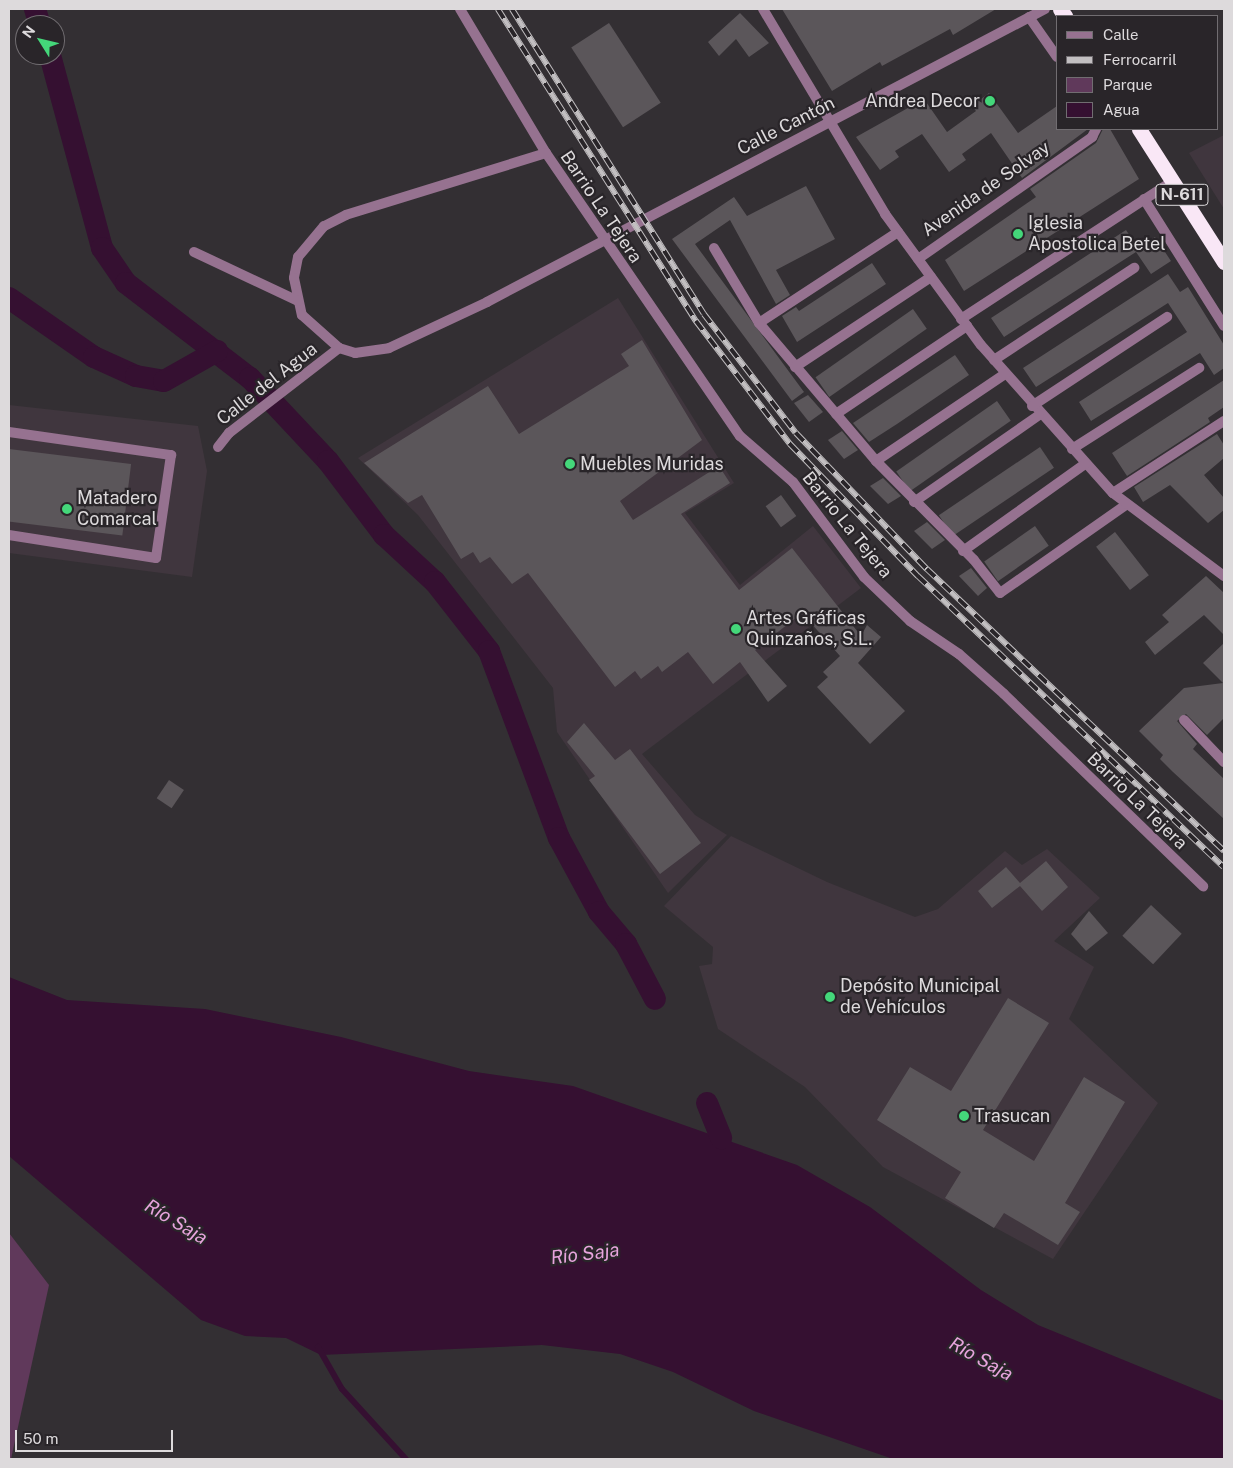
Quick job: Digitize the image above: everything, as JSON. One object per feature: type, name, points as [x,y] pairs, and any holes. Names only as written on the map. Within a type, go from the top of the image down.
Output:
[{"type":"highway","name":"N-611","points":[[1140,130],[1224,262]]},
{"type":"street","name":"Barrio La Tejera","points":[[460,9],[546,153],[740,436],[793,482],[864,577],[910,621],[959,654],[1004,694],[1203,886]]},
{"type":"street","points":[[763,9],[834,134],[898,232],[1005,374],[1039,415],[1113,492],[1224,576]]},
{"type":"street","name":"Calle Cantón","points":[[542,271],[1045,9]]},
{"type":"street","points":[[1029,17],[1056,55]]},
{"type":"street","name":"Avenida de Solvay","points":[[918,259],[1092,138],[1096,130]]},
{"type":"street","name":"Barrio La Tejera","points":[[542,271],[389,348],[355,353],[339,348],[313,329],[298,302],[294,278],[298,257],[324,226],[346,215],[546,153]]},
{"type":"street","points":[[836,414],[964,322],[1173,181]]},
{"type":"street","points":[[1144,199],[1224,326]]},
{"type":"street","points":[[759,323],[898,232]]},
{"type":"street","points":[[714,248],[759,323],[876,461],[963,551],[1000,593],[1127,504]]},
{"type":"street","points":[[194,252],[298,302]]},
{"type":"street","points":[[994,360],[1134,268]]},
{"type":"street","points":[[796,366],[931,277]]},
{"type":"street","points":[[1032,406],[1167,318]]},
{"type":"street","name":"Calle del Agua","points":[[218,447],[229,432],[339,348]]},
{"type":"street","points":[[1072,449],[1199,368]]},
{"type":"street","points":[[876,461],[1005,374]]},
{"type":"street","points":[[914,502],[1039,415]]},
{"type":"street","points":[[1113,492],[1224,421]]},
{"type":"street","points":[[9,432],[171,455],[156,558],[9,535]]},
{"type":"street","points":[[963,551],[1085,464]]},
{"type":"street","points":[[1184,720],[1224,762]]},
{"type":"shaded area","points":[[1224,135],[1224,209],[1189,153]]},
{"type":"shaded area","points":[[618,298],[734,483],[685,513],[740,585],[813,526],[861,588],[642,754],[695,815],[727,835],[668,893],[557,732],[553,688],[418,515],[358,458]]},
{"type":"shaded area","points":[[9,405],[198,426],[207,471],[192,577],[9,553]]},
{"type":"shaded area","points":[[731,836],[827,882],[915,917],[938,909],[1005,851],[1022,865],[1047,849],[1100,898],[1054,941],[1094,967],[1069,1019],[1158,1103],[1053,1259],[883,1167],[805,1087],[718,1029],[699,966],[712,964],[713,947],[664,906]]},
{"type":"green space","points":[[9,1233],[49,1285],[11,1459],[9,1459]]},
{"type":"water","name":"Río Saja","points":[[9,977],[67,1000],[205,1009],[341,1037],[469,1071],[573,1086],[797,1165],[870,1207],[981,1290],[1038,1325],[1224,1401],[1224,1459],[893,1459],[754,1411],[673,1372],[620,1354],[542,1345],[321,1355],[286,1338],[245,1336],[201,1320],[9,1156]]},
{"type":"building","points":[[782,9],[996,9],[953,35],[950,29],[882,66],[880,62],[832,91]]},
{"type":"building","points":[[740,13],[769,43],[749,57],[736,39],[719,56],[708,42]]},
{"type":"building","points":[[609,23],[661,103],[623,127],[571,48]]},
{"type":"building","points":[[989,93],[1018,133],[1056,107],[1056,130],[1087,130],[1022,178],[991,133],[962,154],[966,160],[949,172],[922,134],[895,151],[899,157],[880,170],[856,137],[924,99],[947,132],[976,111],[972,106]]},
{"type":"building","points":[[1102,130],[1111,130],[1139,179],[964,291],[945,260],[1036,197],[1030,189],[1096,143]]},
{"type":"building","points":[[806,186],[835,239],[776,270],[790,295],[776,304],[730,220],[695,244],[804,392],[792,401],[672,239],[734,197],[747,216]]},
{"type":"building","points":[[1126,230],[1138,248],[1155,237],[1171,261],[1151,274],[1136,252],[1004,337],[991,318]]},
{"type":"building","points":[[872,263],[886,284],[797,342],[782,316],[796,307],[799,311]]},
{"type":"building","points":[[1168,274],[1180,292],[1188,287],[1224,345],[1224,368],[1214,375],[1200,353],[1091,421],[1079,402],[1187,332],[1168,303],[1036,387],[1023,368]]},
{"type":"building","points":[[913,309],[927,329],[829,397],[816,377]]},
{"type":"building","points":[[642,340],[702,440],[620,501],[633,520],[719,466],[730,483],[681,514],[739,590],[792,548],[861,636],[867,625],[881,637],[858,663],[905,711],[870,744],[817,687],[828,677],[823,672],[840,656],[802,613],[755,650],[787,686],[768,702],[740,662],[713,684],[688,652],[662,672],[658,666],[641,679],[635,671],[615,687],[528,573],[512,584],[490,557],[480,563],[473,552],[461,559],[422,495],[408,503],[364,463],[488,386],[519,434],[629,366],[621,354]]},
{"type":"building","points":[[955,355],[969,375],[897,424],[869,442],[853,423]]},
{"type":"building","points":[[1224,380],[1224,407],[1208,418],[1210,422],[1127,476],[1112,453]]},
{"type":"building","points":[[808,395],[823,412],[809,422],[794,403]]},
{"type":"building","points":[[997,401],[1011,421],[910,491],[896,472]]},
{"type":"building","points":[[842,431],[858,450],[844,459],[828,440]]},
{"type":"building","points":[[1217,434],[1224,445],[1224,458],[1204,475],[1224,498],[1224,510],[1208,523],[1170,485],[1143,502],[1134,487]]},
{"type":"building","points":[[1040,447],[1054,468],[953,536],[939,515]]},
{"type":"building","name":"Matadero Comarcal","points":[[9,449],[131,464],[122,535],[9,522]]},
{"type":"building","points":[[883,478],[901,496],[888,504],[870,486]]},
{"type":"building","points":[[781,495],[796,516],[781,527],[766,506]]},
{"type":"building","points":[[927,522],[945,540],[932,549],[914,531]]},
{"type":"building","points":[[1035,526],[1049,546],[998,581],[984,562]]},
{"type":"building","points":[[1115,532],[1149,575],[1130,590],[1096,547]]},
{"type":"building","points":[[971,568],[987,588],[978,596],[959,576]]},
{"type":"building","points":[[1206,576],[1224,593],[1224,635],[1204,615],[1155,655],[1145,642],[1169,622],[1162,615]]},
{"type":"building","points":[[1224,643],[1224,718],[1207,735],[1186,714],[1177,721],[1197,744],[1193,749],[1224,779],[1224,819],[1160,759],[1163,755],[1139,731],[1184,688],[1223,683],[1203,663]]},
{"type":"building","points":[[584,723],[615,760],[630,749],[701,843],[660,874],[589,780],[595,776],[567,742]]},
{"type":"building","points":[[169,780],[184,790],[172,808],[157,798]]},
{"type":"building","points":[[1046,861],[1068,887],[1042,911],[1020,886],[992,908],[978,891],[1006,867],[1020,883]]},
{"type":"building","points":[[1151,905],[1182,934],[1153,964],[1122,936]]},
{"type":"building","points":[[1089,911],[1108,933],[1086,951],[1071,934]]},
{"type":"building","name":"Trasucan","points":[[1008,998],[1049,1023],[983,1130],[1034,1161],[1084,1077],[1125,1102],[1065,1203],[1080,1212],[1058,1245],[1004,1213],[994,1228],[945,1198],[961,1172],[877,1120],[910,1067],[951,1091]]},
{"type":"waterway","points":[[35,9],[37,15]]},
{"type":"waterway","points":[[53,65],[102,248],[126,283],[250,378],[328,461],[384,535],[435,582],[489,651],[559,838],[599,912],[626,944],[655,999]]},
{"type":"waterway","points":[[9,298],[94,357],[136,376],[164,381],[217,351]]},
{"type":"waterway","points":[[707,1103],[721,1138]]},
{"type":"waterway","points":[[318,1347],[342,1389],[406,1459]]},
{"type":"railway","points":[[498,9],[696,321],[790,444],[918,576],[1224,867]]},
{"type":"railway","points":[[512,9],[704,314],[796,433],[927,569],[1224,851]]},
{"type":"place","name":"Andrea Decor","points":[[990,101]]},
{"type":"place","name":"Iglesia Apostolica Betel","points":[[1018,234]]},
{"type":"place","name":"Muebles Muridas","points":[[570,464]]},
{"type":"place","name":"Matadero Comarcal","points":[[67,509]]},
{"type":"place","name":"Artes Gráficas Quinzaños, S.L.","points":[[736,629]]},
{"type":"place","name":"Depósito Municipal de Vehículos","points":[[830,997]]},
{"type":"place","name":"Trasucan","points":[[964,1116]]}]
